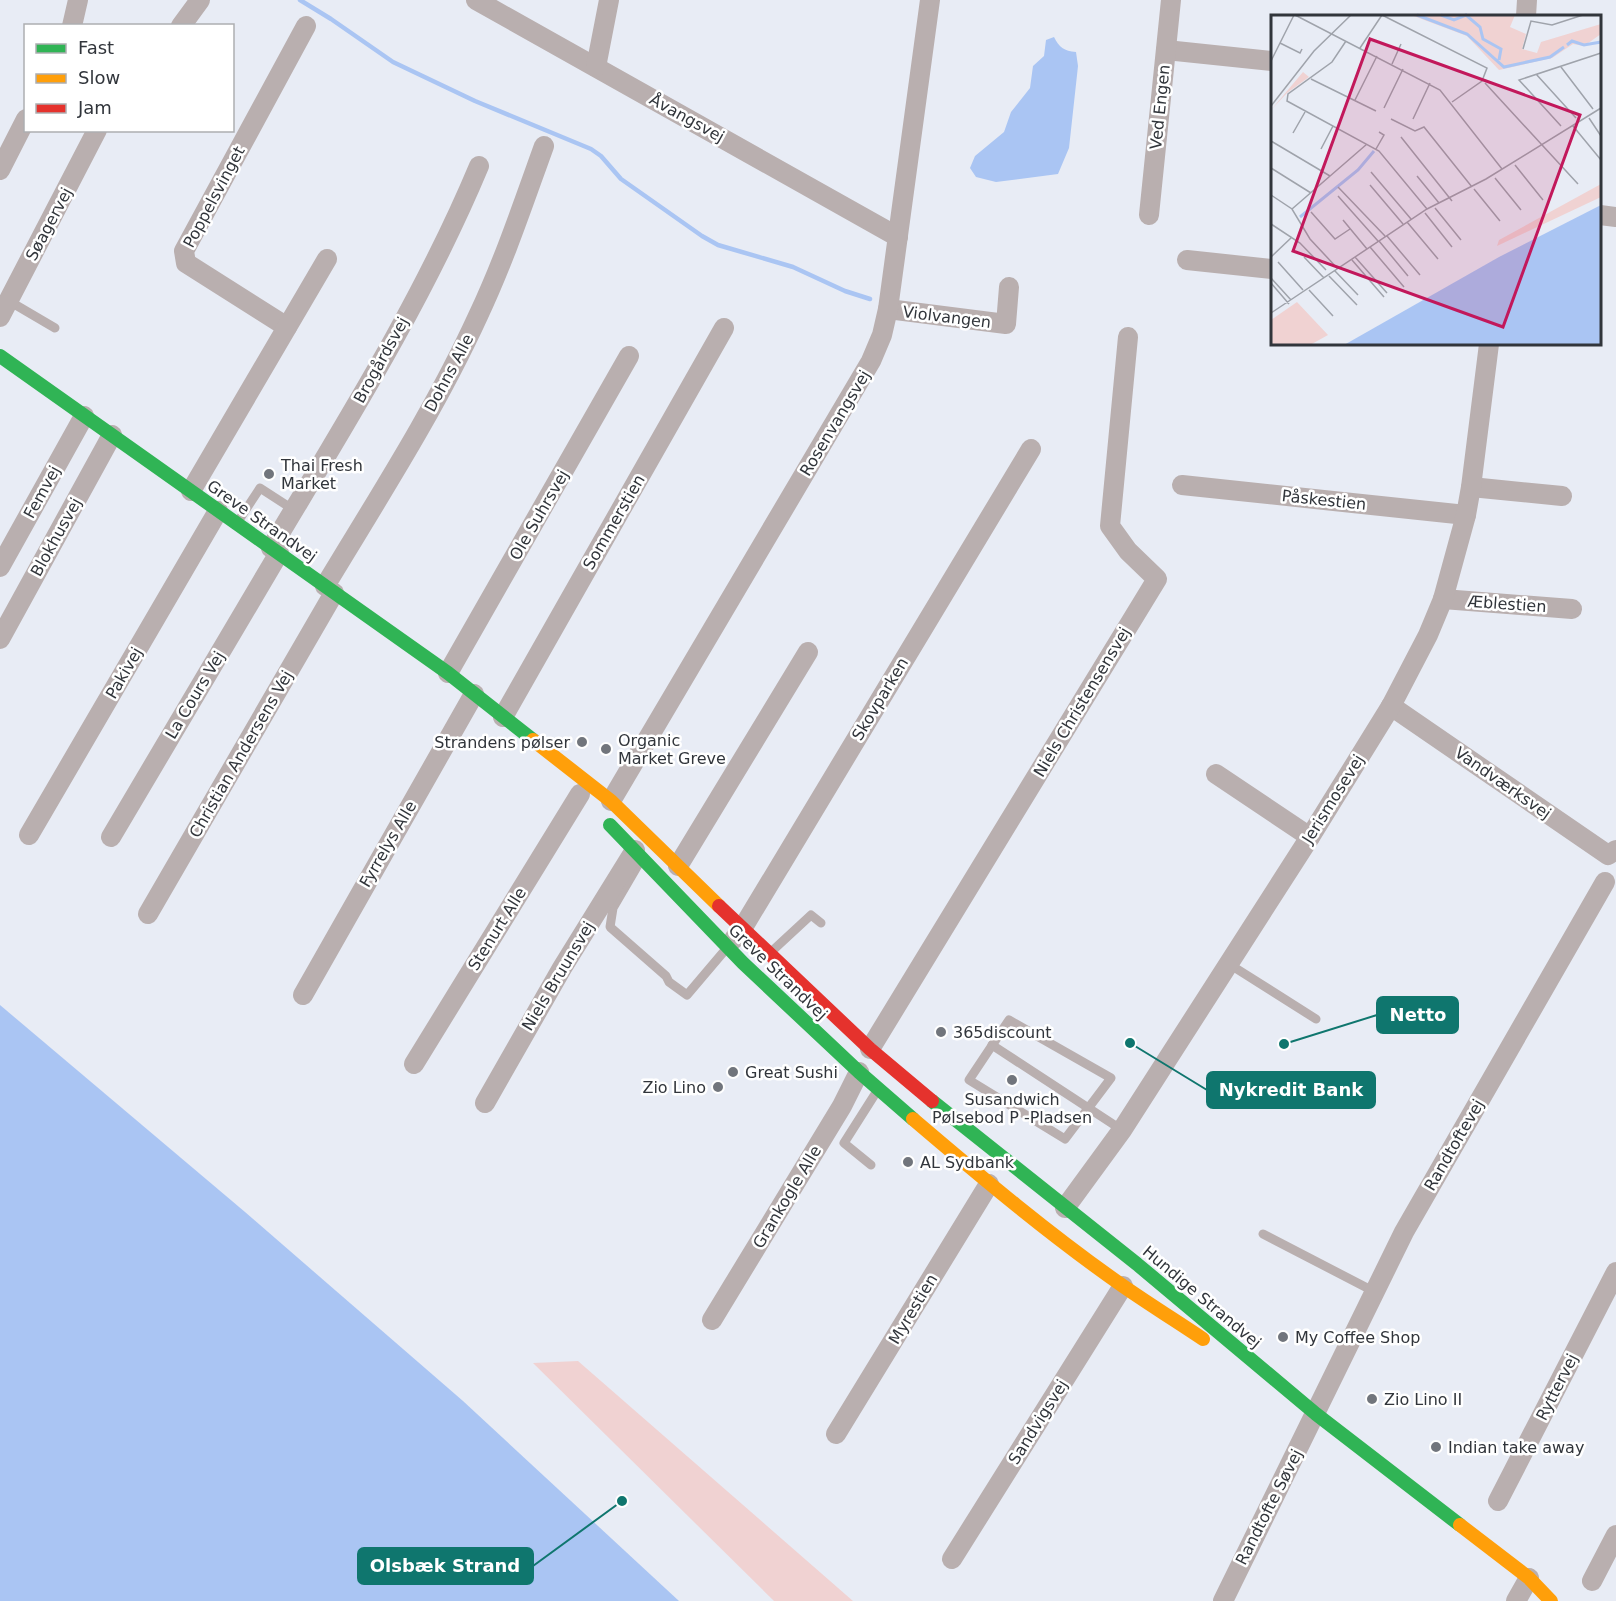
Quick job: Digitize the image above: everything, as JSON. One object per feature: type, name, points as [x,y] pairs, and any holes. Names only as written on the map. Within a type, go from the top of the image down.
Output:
[{"type":"main road","name":"Greve Strandvej","points":[[0,356],[448,673],[503,717],[607,810],[678,866],[870,1049],[960,1125],[1065,1208]]},
{"type":"main road","name":"Greve Strandvej","points":[[503,717],[584,798]]},
{"type":"main road","name":"Greve Strandvej","points":[[607,810],[638,854],[727,948],[859,1072],[989,1184],[1048,1231]]},
{"type":"main road","points":[[1048,1231],[1065,1208]]},
{"type":"main road","name":"Hundige Strandvej","points":[[1065,1208],[1137,1264],[1316,1414],[1529,1578],[1565,1601]]},
{"type":"main road","name":"Hundige Strandvej","points":[[1048,1231],[1123,1286],[1316,1414]]},
{"type":"main road","name":"Hundige Strandvej","points":[[1529,1578],[1551,1601]]},
{"type":"street","points":[[72,24],[78,0]]},
{"type":"street","points":[[182,24],[200,0]]},
{"type":"street","name":"Åvangsvej","points":[[476,0],[898,237]]},
{"type":"street","points":[[596,67],[609,0]]},
{"type":"street","name":"Rosenvangsvej","points":[[607,810],[872,361],[882,335],[888,309],[930,0]]},
{"type":"street","name":"Ved Engen","points":[[1149,215],[1171,0]]},
{"type":"street","points":[[1526,15],[1527,0]]},
{"type":"street","name":"Poppelsvinget","points":[[287,327],[186,263],[184,251],[306,26]]},
{"type":"street","points":[[1166,50],[1271,61]]},
{"type":"street","points":[[0,170],[24,123]]},
{"type":"street","name":"Søagervej","points":[[4,309],[96,132]]},
{"type":"street","name":"Dohns Alle","points":[[330,589],[478,318],[501,265],[544,146]]},
{"type":"street","name":"Brogårdsvej","points":[[275,551],[294,510],[425,282],[479,166]]},
{"type":"street","points":[[1601,215],[1616,217]]},
{"type":"street","points":[[191,491],[327,260]]},
{"type":"street","points":[[1187,260],[1271,269]]},
{"type":"street","name":"Violvangen","points":[[888,309],[1006,324],[1010,287]]},
{"type":"street","name":"Sommerstien","points":[[503,717],[724,328]]},
{"type":"street","name":"Niels Christensensvej","points":[[870,1049],[1157,579],[1128,551],[1110,526],[1128,337]]},
{"type":"street","name":"Jerismosevej","points":[[1065,1208],[1122,1130],[1310,837],[1391,706],[1424,644],[1443,599],[1466,515],[1472,487],[1489,345]]},
{"type":"street","name":"Ole Suhrsvej","points":[[448,673],[629,356]]},
{"type":"street","name":"Femvej","points":[[0,567],[84,416]]},
{"type":"street","name":"Blokhusvej","points":[[0,639],[112,435]]},
{"type":"street","name":"Skovparken","points":[[727,948],[742,929],[1031,449]]},
{"type":"street","name":"Påskestien","points":[[1182,485],[1466,515]]},
{"type":"street","points":[[1472,487],[1562,496]]},
{"type":"street","name":"Pakivej","points":[[29,835],[218,511]]},
{"type":"street","name":"La Cours Vej","points":[[111,837],[275,551]]},
{"type":"street","name":"Christian Andersens Vej","points":[[148,915],[330,589]]},
{"type":"street","name":"Æblestien","points":[[1443,599],[1572,609]]},
{"type":"street","points":[[678,866],[808,652]]},
{"type":"street","name":"Fyrrelys Alle","points":[[303,995],[474,694]]},
{"type":"street","name":"Vandværksvej","points":[[1391,706],[1608,855],[1616,850]]},
{"type":"street","points":[[1216,774],[1310,837]]},
{"type":"street","name":"Stenurt Alle","points":[[414,1064],[584,798]]},
{"type":"street","name":"Niels Bruunsvej","points":[[485,1103],[562,968],[638,854]]},
{"type":"street","name":"Randtoftevej","points":[[1316,1414],[1404,1232],[1605,882]]},
{"type":"street","name":"Grankogle Alle","points":[[712,1320],[842,1106],[859,1072]]},
{"type":"street","name":"Myrestien","points":[[836,1434],[989,1184]]},
{"type":"street","name":"Ryttervej","points":[[1498,1501],[1616,1272]]},
{"type":"street","name":"Sandvigsvej","points":[[952,1558],[1123,1286]]},
{"type":"street","name":"Randtofte Søvej","points":[[1223,1601],[1316,1414]]},
{"type":"street","points":[[1592,1581],[1616,1535]]},
{"type":"street","points":[[1516,1601],[1529,1578]]},
{"type":"lane","points":[[4,309],[55,328]]},
{"type":"lane","points":[[236,524],[260,489],[294,510]]},
{"type":"lane","points":[[638,854],[613,908],[610,927],[687,995],[727,948]]},
{"type":"lane","points":[[769,954],[811,915],[821,923]]},
{"type":"lane","points":[[1229,964],[1316,1019]]},
{"type":"lane","points":[[1009,1020],[1111,1078],[1088,1108],[1065,1139],[969,1080],[1009,1020]]},
{"type":"lane","points":[[992,1045],[1122,1130]]},
{"type":"lane","points":[[871,1165],[844,1143],[879,1089]]},
{"type":"lane","points":[[1263,1234],[1375,1292]]},
{"type":"shaded area","points":[[578,1361],[853,1601],[774,1601],[533,1363]]},
{"type":"water","points":[[1054,37],[1062,48],[1076,52],[1078,66],[1069,148],[1058,174],[996,182],[976,177],[970,168],[975,156],[1004,132],[1011,112],[1030,88],[1033,66],[1044,56],[1046,40]]},
{"type":"water","points":[[0,1005],[245,1212],[463,1401],[679,1601],[0,1601]]},
{"type":"waterway","points":[[300,0],[393,62],[475,101],[591,149],[601,156],[621,179],[718,245],[793,267],[845,291],[870,299]]},
{"type":"traffic: fast","points":[[0,356],[448,673],[533,740]]},
{"type":"traffic: fast","points":[[610,825],[743,963],[859,1072],[913,1119]]},
{"type":"traffic: fast","points":[[932,1101],[1137,1264],[1316,1414],[1460,1525]]},
{"type":"traffic: slow","points":[[533,740],[611,801],[719,906]]},
{"type":"traffic: slow","points":[[913,1119],[1069,1247],[1203,1339]]},
{"type":"traffic: slow","points":[[1460,1525],[1529,1578],[1551,1601]]},
{"type":"traffic: jam","points":[[719,906],[870,1049],[932,1101]]},
{"type":"place","name":"Thai Fresh Market","points":[[269,474]]},
{"type":"place","name":"Strandens pølser","points":[[582,742]]},
{"type":"place","name":"Organic Market Greve","points":[[606,749]]},
{"type":"place","name":"365discount","points":[[941,1032]]},
{"type":"place","name":"Nykredit Bank","points":[[1130,1043]]},
{"type":"place","name":"Netto","points":[[1284,1044]]},
{"type":"place","name":"Great Sushi","points":[[733,1072]]},
{"type":"place","name":"Susandwich Pølsebod P -Pladsen","points":[[1012,1080]]},
{"type":"place","name":"Zio Lino","points":[[718,1087]]},
{"type":"place","name":"AL Sydbank","points":[[908,1162]]},
{"type":"place","name":"My Coffee Shop","points":[[1283,1337]]},
{"type":"place","name":"Zio Lino II","points":[[1372,1399]]},
{"type":"place","name":"Indian take away","points":[[1436,1447]]},
{"type":"place","name":"Olsbæk Strand","points":[[622,1501]]}]
